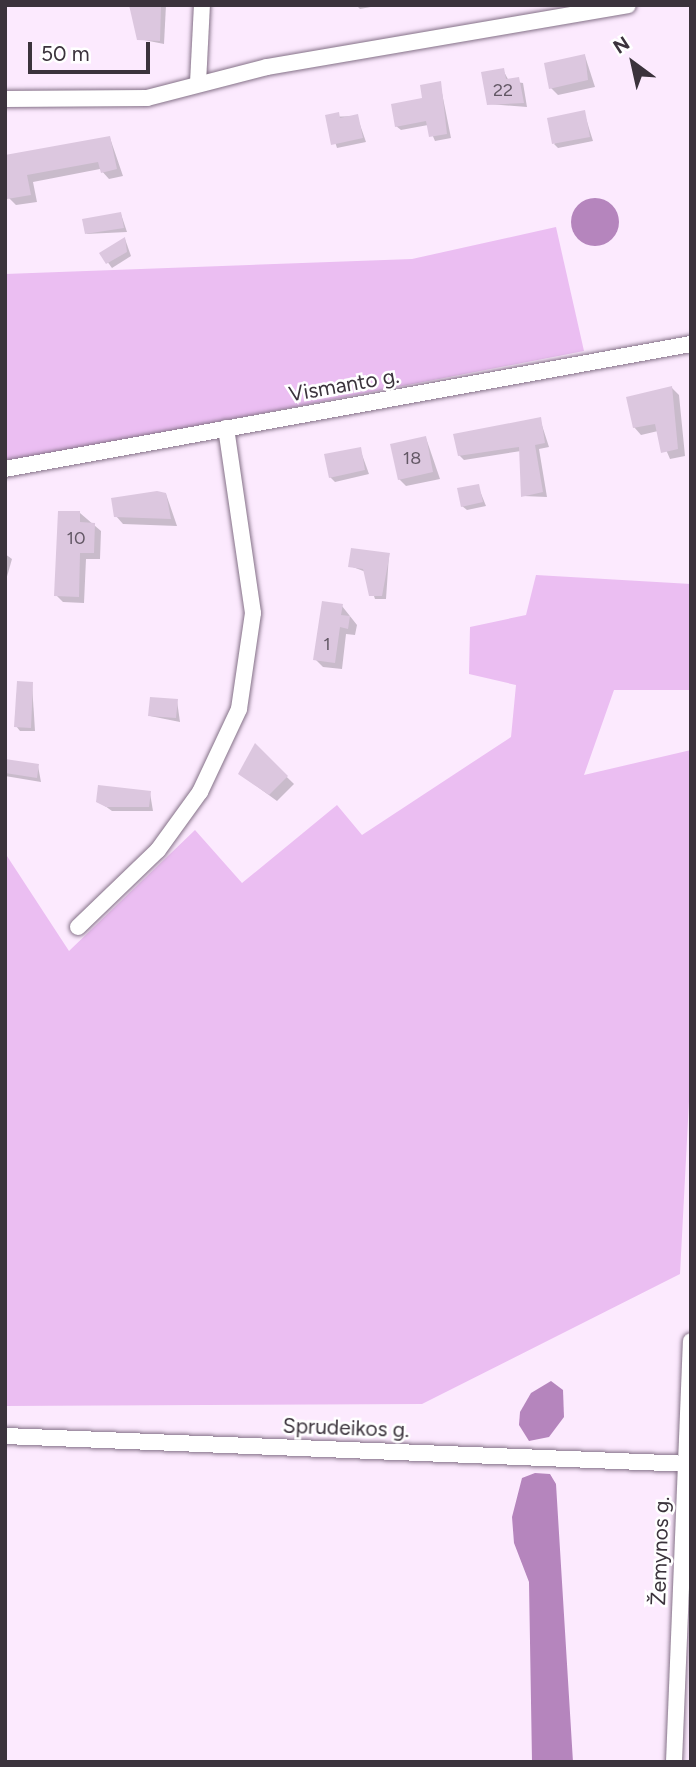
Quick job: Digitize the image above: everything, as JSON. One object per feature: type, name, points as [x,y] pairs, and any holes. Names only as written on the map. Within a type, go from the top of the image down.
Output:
[{"type":"street","points":[[198,83],[202,5]]},
{"type":"street","points":[[5,99],[110,102],[198,83],[628,5]]},
{"type":"street","name":"Vismanto g.","points":[[5,469],[691,344]]},
{"type":"street","points":[[78,927],[158,850],[200,792],[239,709],[253,613],[226,428]]},
{"type":"street","name":"Žemynos g.","points":[[674,1762],[691,1341]]},
{"type":"street","name":"Sprudeikos g.","points":[[5,1436],[688,1464]]},
{"type":"shaded area","points":[[595,198],[612,205],[619,222],[612,239],[595,246],[578,239],[571,222],[578,205]]},
{"type":"shaded area","points":[[556,227],[584,351],[5,463],[5,274],[412,259]]},
{"type":"shaded area","points":[[536,575],[691,584],[691,690],[614,690],[584,775],[691,750],[691,1063],[680,1274],[422,1404],[5,1406],[5,853],[69,951],[195,830],[242,883],[337,805],[362,835],[511,737],[516,685],[469,674],[470,627],[526,615]]},
{"type":"shaded area","points":[[551,1381],[563,1390],[564,1417],[549,1437],[529,1441],[519,1425],[520,1412],[531,1393]]},
{"type":"shaded area","points":[[535,1473],[550,1474],[556,1484],[573,1762],[532,1762],[529,1582],[514,1543],[512,1517],[522,1478]]},
{"type":"building","points":[[129,5],[161,5],[160,41],[137,40]]},
{"type":"building","points":[[585,54],[588,80],[549,89],[544,63]]},
{"type":"building","points":[[504,68],[506,79],[519,77],[524,103],[487,105],[481,72]]},
{"type":"building","points":[[441,81],[447,134],[429,137],[426,121],[395,127],[391,104],[422,98],[420,85]]},
{"type":"building","points":[[585,110],[590,137],[552,144],[547,118]]},
{"type":"building","points":[[339,112],[340,118],[358,114],[363,138],[331,145],[325,115]]},
{"type":"building","points":[[110,136],[117,169],[101,173],[98,162],[27,175],[31,195],[7,199],[5,155]]},
{"type":"building","points":[[121,212],[124,228],[85,234],[82,219]]},
{"type":"building","points":[[125,237],[127,252],[106,264],[99,253]]},
{"type":"building","points":[[672,386],[678,449],[661,453],[655,424],[633,428],[626,397]]},
{"type":"building","points":[[541,417],[545,443],[535,445],[543,492],[521,497],[519,447],[458,456],[453,434]]},
{"type":"building","points":[[426,436],[433,472],[398,480],[390,444]]},
{"type":"building","points":[[361,447],[365,470],[329,478],[324,454]]},
{"type":"building","points":[[479,484],[483,502],[461,507],[457,488]]},
{"type":"building","points":[[157,491],[166,493],[171,519],[114,517],[111,498]]},
{"type":"building","points":[[58,511],[80,511],[80,522],[95,523],[94,553],[80,553],[79,597],[54,596]]},
{"type":"building","points":[[351,548],[390,553],[382,596],[369,596],[363,569],[348,567]]},
{"type":"building","points":[[322,601],[343,604],[341,615],[350,616],[348,629],[340,627],[335,663],[313,660]]},
{"type":"building","points":[[17,681],[33,682],[31,728],[14,727]]},
{"type":"building","points":[[150,697],[178,699],[176,718],[148,716]]},
{"type":"building","points":[[255,743],[288,776],[269,795],[238,774]]},
{"type":"building","points":[[5,759],[39,764],[37,778],[5,773]]},
{"type":"building","points":[[98,785],[151,791],[149,807],[106,807],[96,802]]}]
